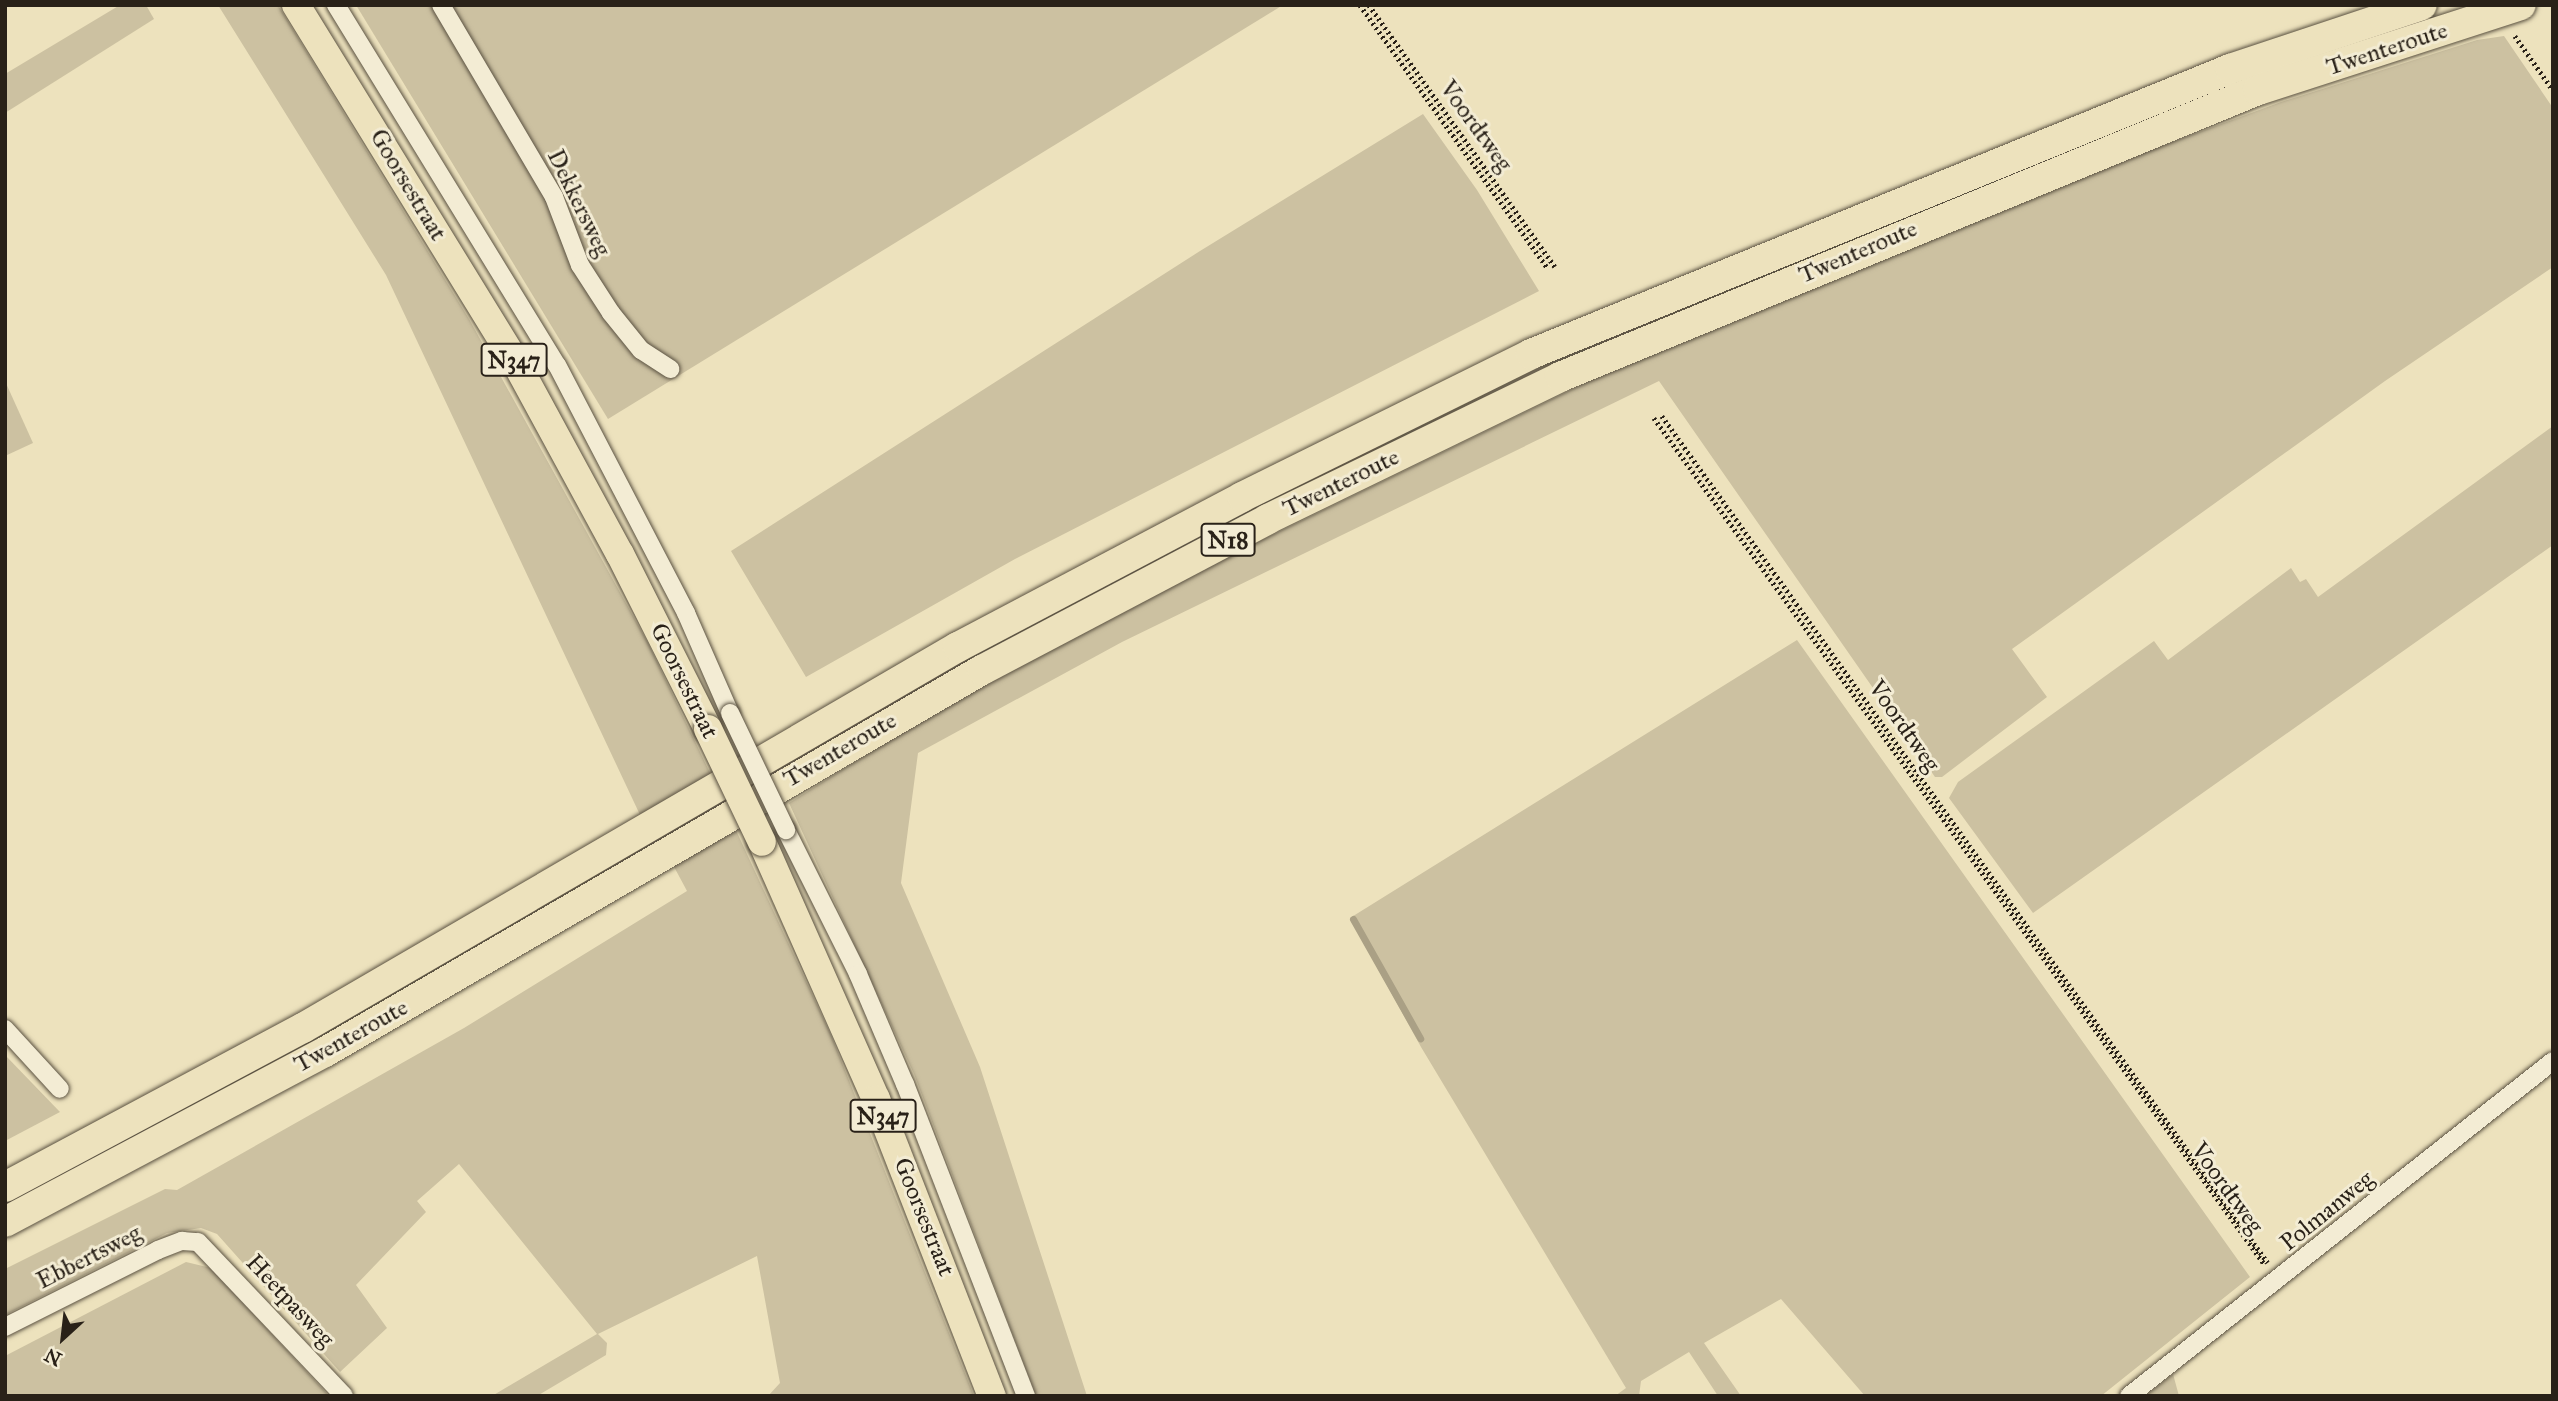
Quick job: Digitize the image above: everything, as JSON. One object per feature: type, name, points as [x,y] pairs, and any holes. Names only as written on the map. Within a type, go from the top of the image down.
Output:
[{"type":"highway","name":"Twenteroute","points":[[5,1186],[303,1028],[958,647],[1254,491],[1531,354],[2231,69],[2422,5]]},
{"type":"highway","name":"Twenteroute","points":[[5,1222],[324,1052],[982,670],[1268,519],[1548,383],[2246,95],[2521,5]]},
{"type":"main road","name":"Goorsestraat","points":[[296,5],[515,361],[621,554],[719,721],[774,836],[992,1396]]},
{"type":"street","name":"Goorsestraat","points":[[336,5],[557,365],[686,613],[719,721]]},
{"type":"street","name":"Dekkersweg","points":[[442,5],[554,197],[580,265],[611,313],[641,350],[670,369]]},
{"type":"street","name":"Goorsestraat","points":[[774,836],[858,974],[905,1084],[1026,1396]]},
{"type":"street","points":[[5,1029],[60,1089]]},
{"type":"street","name":"Polmanweg","points":[[2129,1396],[2281,1280],[2553,1061]]},
{"type":"street","name":"Ebbertsweg","points":[[5,1327],[158,1250],[182,1241],[198,1242]]},
{"type":"street","name":"Heetpasweg","points":[[198,1242],[344,1396]]},
{"type":"path","points":[[1360,5],[1548,269]]},
{"type":"path","name":"Voordtweg","points":[[1369,5],[1555,267]]},
{"type":"path","points":[[2515,36],[2553,90]]},
{"type":"path","name":"Voordtweg","points":[[1662,416],[2281,1280]]},
{"type":"path","name":"Voordtweg","points":[[1654,418],[2252,1253],[2281,1280]]},
{"type":"shaded area","points":[[120,5],[146,5],[154,19],[5,113],[5,74]]},
{"type":"shaded area","points":[[218,5],[278,5],[469,319],[648,643],[711,775],[641,817],[386,275]]},
{"type":"shaded area","points":[[356,5],[1283,5],[608,419]]},
{"type":"shaded area","points":[[2504,36],[2553,108],[2553,267],[2385,381],[2012,649],[2047,697],[1942,777],[1935,777],[1659,381],[1122,642],[918,753],[901,883],[980,1067],[1087,1396],[1036,1396],[914,1074],[789,803],[953,701],[1132,603],[1612,370],[2118,162],[2281,102],[2477,40]]},
{"type":"shaded area","points":[[1423,114],[1477,190],[1539,291],[1015,559],[806,677],[731,551],[1200,251]]},
{"type":"shaded area","points":[[5,381],[33,443],[5,456]]},
{"type":"shaded area","points":[[2553,426],[2553,545],[2033,913],[1949,798],[1958,782],[2154,641],[2168,660],[2291,568],[2300,582],[2306,579],[2318,597]]},
{"type":"shaded area","points":[[1797,640],[2250,1277],[2101,1396],[1865,1396],[1781,1299],[1704,1343],[1741,1396],[1718,1396],[1689,1352],[1641,1381],[1639,1396],[1615,1396],[1626,1388],[1421,1047],[1350,918]]},
{"type":"shaded area","points":[[734,826],[831,1035],[974,1396],[768,1396],[780,1383],[757,1256],[598,1334],[607,1343],[606,1355],[537,1396],[492,1396],[597,1334],[459,1164],[417,1201],[426,1212],[356,1285],[387,1328],[340,1372],[217,1234],[201,1228],[167,1233],[5,1315],[5,1269],[165,1189],[177,1190],[464,1028],[687,891],[672,863]]},
{"type":"shaded area","points":[[5,1055],[60,1112],[5,1141]]},
{"type":"shaded area","points":[[186,1262],[211,1268],[329,1396],[5,1396],[5,1356]]},
{"type":"shaded area","points":[[2173,1374],[2179,1396],[2145,1396]]},
{"type":"waterway","points":[[1353,919],[1420,1038]]}]
